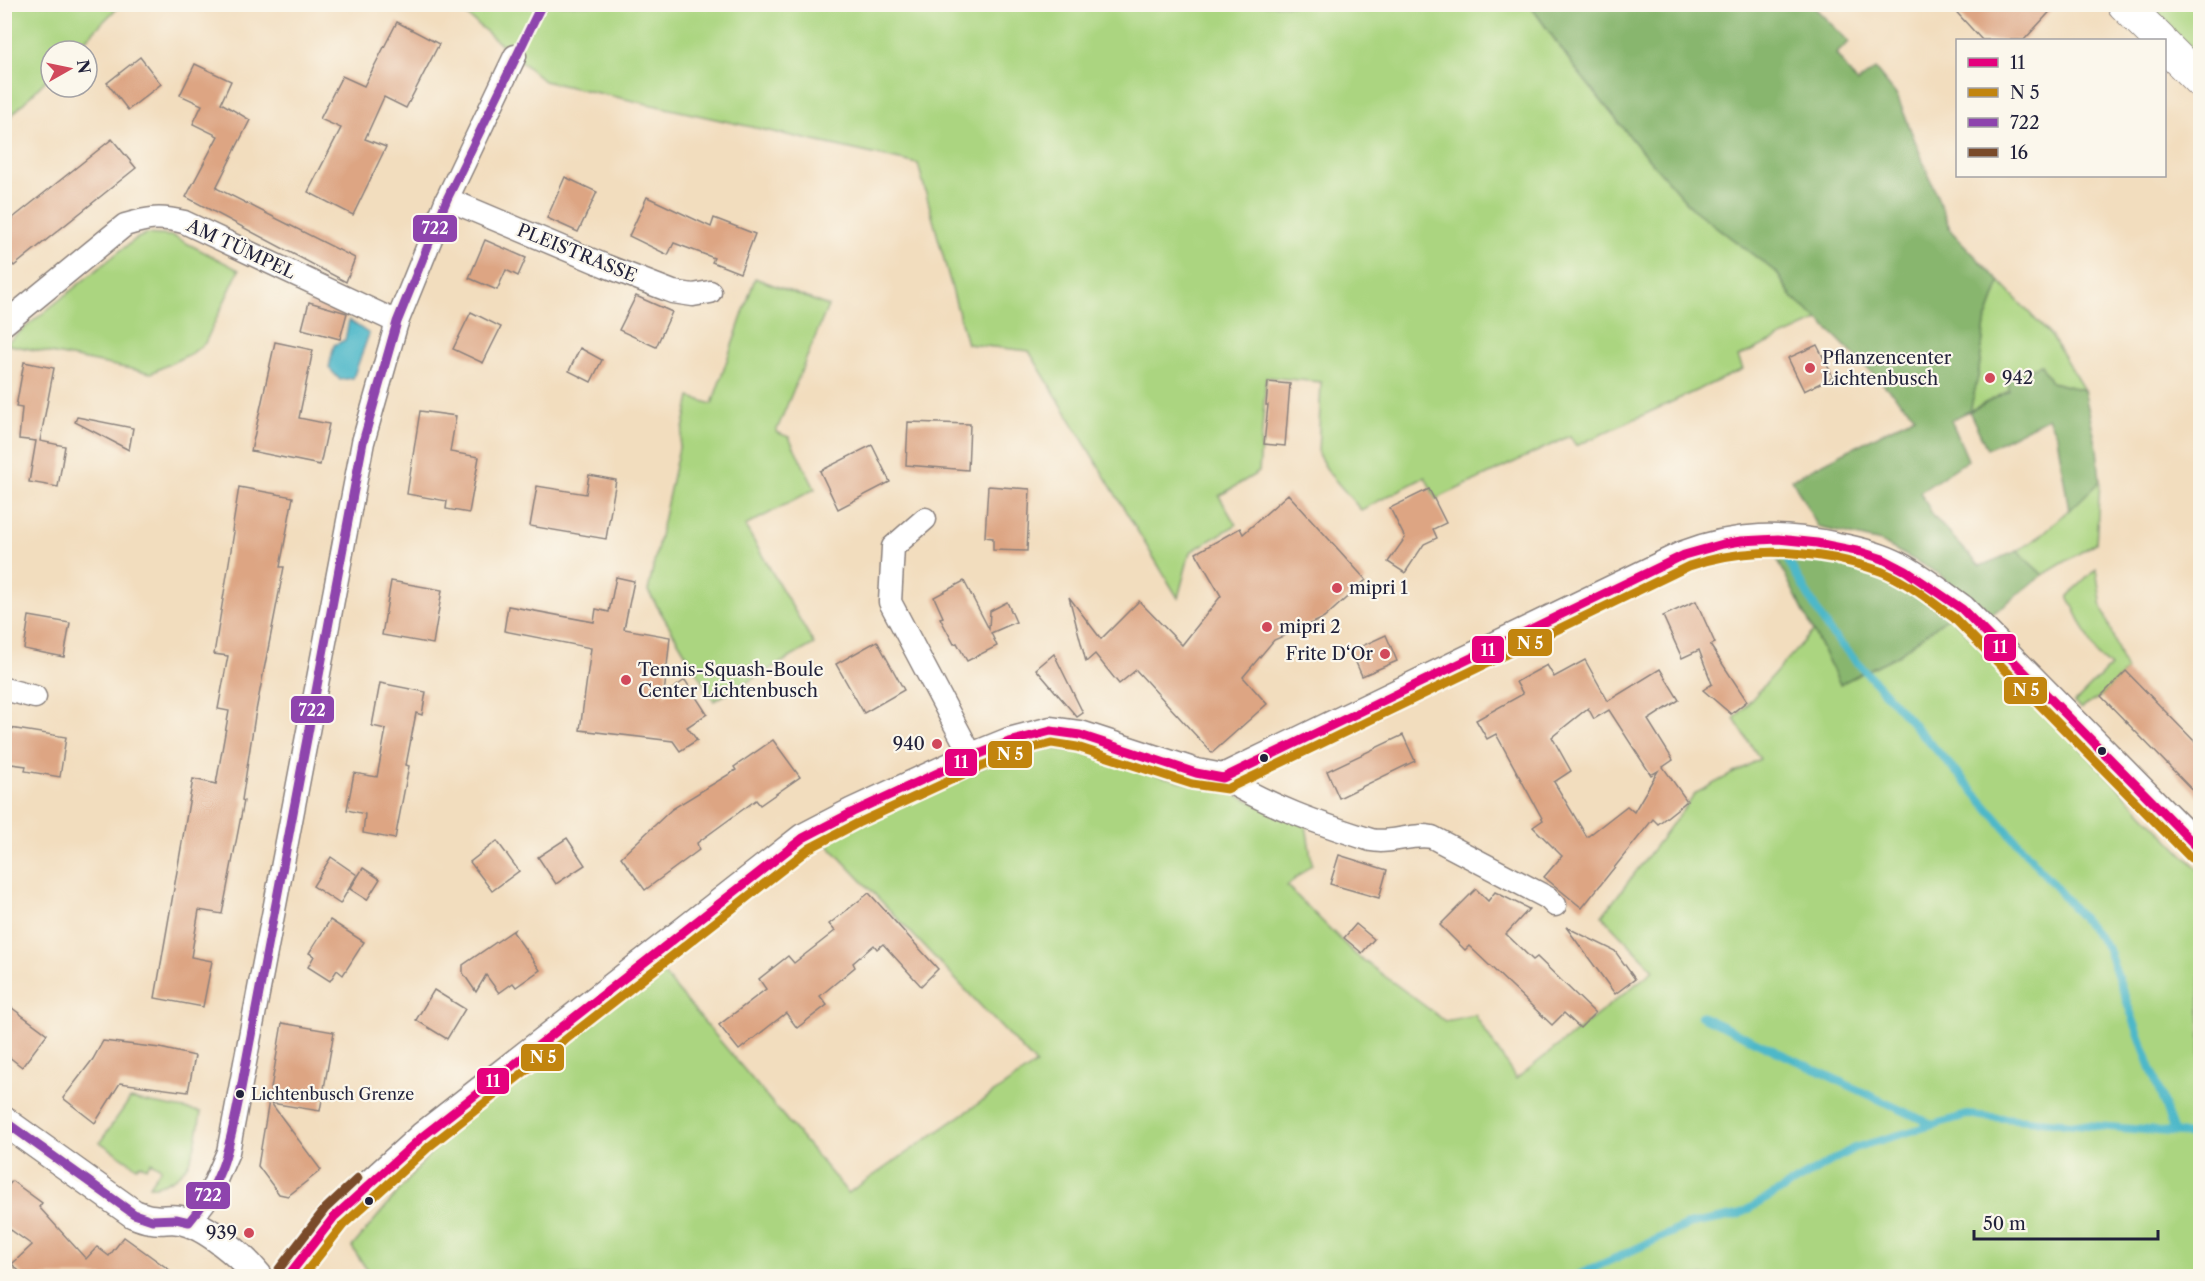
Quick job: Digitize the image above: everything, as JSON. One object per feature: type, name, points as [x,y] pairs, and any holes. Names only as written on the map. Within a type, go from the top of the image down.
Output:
[{"type":"highway","points":[[2124,4],[2159,39]]},
{"type":"highway","points":[[2166,47],[2200,81]]},
{"type":"street","points":[[189,1222],[209,1196],[228,1152],[363,442],[397,322],[447,199],[515,56]]},
{"type":"street","name":"PLEISTRASSE","points":[[447,199],[673,292],[693,295],[710,292]]},
{"type":"street","name":"AM TÜMPEL","points":[[4,324],[125,225],[150,218],[167,218],[184,222],[397,322]]},
{"type":"street","points":[[925,519],[893,547],[890,602],[972,757]]},
{"type":"street","points":[[1223,778],[1684,555],[1708,546],[1764,537],[1803,540],[1867,553],[1896,565],[1928,584],[1962,609],[2200,850]]},
{"type":"street","points":[[4,689],[35,697]]},
{"type":"street","points":[[288,1276],[334,1217],[423,1136],[803,838],[853,812],[1009,742],[1051,731],[1080,735],[1196,773],[1223,778],[1237,787],[1312,820],[1371,840],[1381,842],[1422,835],[1432,837],[1548,898],[1555,905]]},
{"type":"street","points":[[4,1121],[134,1214],[152,1220],[176,1219],[189,1222],[228,1248],[249,1265],[258,1276]]},
{"type":"green space","points":[[5,4],[120,5],[86,39],[39,39],[39,87],[6,121],[4,120]]},
{"type":"green space","points":[[455,5],[1530,5],[1575,68],[1640,149],[1693,209],[1777,273],[1792,297],[1819,320],[1738,357],[1743,369],[1576,446],[1570,436],[1436,499],[1425,477],[1361,510],[1329,473],[1318,454],[1321,382],[1266,377],[1259,472],[1219,496],[1236,525],[1190,552],[1178,598],[1029,351],[967,344],[918,164],[544,81]]},
{"type":"green space","points":[[1530,5],[1812,5],[1849,42],[1836,54],[1857,83],[1875,69],[1897,96],[1951,231],[2000,282],[1985,323],[1978,377],[1970,411],[2009,391],[2008,377],[2041,365],[2051,382],[2084,390],[2097,448],[2100,481],[2069,511],[2057,436],[2048,418],[1987,449],[1969,411],[1951,420],[1968,460],[1920,492],[1934,517],[1980,566],[2017,551],[2043,575],[1987,618],[1938,573],[1881,542],[1818,527],[1792,479],[1915,416],[1819,320],[1792,297],[1777,273],[1693,209],[1640,149],[1575,68]]},
{"type":"green space","points":[[2142,5],[2200,5],[2200,63]]},
{"type":"green space","points":[[146,234],[173,236],[239,270],[205,343],[192,353],[151,373],[5,344],[121,250]]},
{"type":"green space","points":[[755,278],[828,306],[776,432],[789,437],[815,489],[745,526],[814,644],[714,701],[648,591],[690,397],[712,404]]},
{"type":"green space","points":[[2000,282],[2052,337],[2084,390],[2051,382],[2009,391],[1969,411],[1978,377],[1985,323]]},
{"type":"green space","points":[[2100,481],[2096,543],[2043,575],[2017,551],[2039,537]]},
{"type":"green space","points":[[1772,549],[1821,555],[1861,566],[1906,588],[1949,616],[1898,655],[1840,684]]},
{"type":"green space","points":[[2096,569],[2102,607],[2126,671],[2101,696],[2081,709],[2074,703],[2110,667],[2097,655],[2068,596]]},
{"type":"green space","points":[[1949,616],[2200,871],[2200,1276],[371,1276],[352,1247],[434,1149],[484,1099],[658,967],[848,1193],[1036,1064],[824,841],[961,776],[1013,755],[1047,748],[1079,751],[1164,777],[1234,794],[1306,825],[1312,864],[1287,886],[1355,954],[1445,1021],[1475,1015],[1516,1079],[1654,970],[1602,916],[1696,793],[1760,759],[1734,719],[1813,631],[1840,684],[1898,655]]},
{"type":"green space","points":[[130,1099],[201,1112],[196,1143],[189,1162],[177,1176],[161,1185],[149,1186],[161,1168],[151,1162],[146,1168],[140,1164],[137,1167],[100,1142]]},
{"type":"water","points":[[349,320],[369,334],[353,378],[340,380],[329,368],[334,345],[345,340]]},
{"type":"building","points":[[1949,4],[2057,4],[2025,39],[1981,39]]},
{"type":"building","points":[[397,22],[439,44],[406,108],[384,97],[365,139],[386,147],[353,215],[308,192],[341,128],[320,119],[342,76],[364,86]]},
{"type":"building","points":[[140,57],[161,84],[128,110],[107,83]]},
{"type":"building","points":[[195,64],[231,81],[221,103],[250,120],[216,188],[355,258],[346,282],[186,197],[218,136],[193,124],[202,105],[180,95]]},
{"type":"building","points":[[112,139],[136,168],[14,266],[4,255],[4,225]]},
{"type":"building","points":[[565,177],[597,192],[578,232],[547,218]]},
{"type":"building","points":[[647,197],[711,227],[714,218],[755,234],[740,273],[712,262],[714,258],[674,243],[668,255],[629,236]]},
{"type":"building","points":[[485,240],[526,258],[518,276],[506,270],[497,290],[469,278]]},
{"type":"building","points":[[636,296],[672,312],[656,347],[619,330]]},
{"type":"building","points":[[309,302],[347,313],[340,339],[302,329]]},
{"type":"building","points":[[471,312],[501,327],[483,363],[453,349]]},
{"type":"building","points":[[275,342],[313,350],[299,418],[329,424],[320,465],[251,451]]},
{"type":"building","name":"Pflanzencenter Lichtenbusch","points":[[1817,345],[1833,377],[1804,391],[1788,358]]},
{"type":"building","points":[[580,348],[602,360],[591,382],[569,371]]},
{"type":"building","points":[[24,362],[54,368],[40,441],[65,446],[58,487],[29,482],[36,441],[19,439],[22,408],[16,407]]},
{"type":"building","points":[[1268,382],[1290,384],[1285,446],[1264,444]]},
{"type":"building","points":[[420,411],[456,416],[450,452],[479,457],[469,513],[446,509],[447,501],[407,494]]},
{"type":"building","points":[[77,417],[133,428],[129,450],[75,422]]},
{"type":"building","points":[[908,422],[970,424],[968,470],[906,465]]},
{"type":"building","points":[[872,445],[890,482],[838,509],[820,471]]},
{"type":"building","points":[[589,475],[616,480],[606,539],[530,526],[537,486],[586,494]]},
{"type":"building","points":[[988,486],[1030,489],[1027,551],[993,550],[993,538],[985,537]]},
{"type":"building","points":[[239,487],[293,497],[280,567],[284,567],[255,716],[242,800],[244,801],[222,914],[199,910],[191,957],[212,961],[203,1007],[155,998],[193,779],[216,784],[229,711],[218,709],[228,656],[214,654]]},
{"type":"building","points":[[1429,489],[1446,523],[1433,529],[1437,538],[1424,544],[1405,573],[1388,562],[1405,538],[1390,508]]},
{"type":"building","points":[[1288,494],[1366,580],[1324,618],[1274,640],[1243,677],[1267,704],[1212,753],[1136,670],[1119,684],[1095,654],[1086,662],[1069,597],[1101,639],[1139,601],[1182,645],[1221,596],[1196,553],[1240,528],[1243,534]]},
{"type":"building","name":"Tennis-Squash-Boule Center Lichtenbusch","points":[[616,577],[634,581],[624,629],[670,637],[664,695],[685,680],[707,714],[687,727],[697,740],[680,751],[673,741],[580,730],[591,648],[504,631],[508,606],[594,622],[596,609],[609,612]]},
{"type":"building","points":[[391,581],[442,590],[433,644],[382,635]]},
{"type":"building","points":[[964,581],[989,629],[990,611],[1007,602],[1016,622],[991,633],[997,646],[967,661],[957,643],[954,644],[940,618],[943,617],[934,597]]},
{"type":"building","points":[[1696,601],[1715,643],[1710,645],[1747,701],[1731,714],[1703,690],[1712,684],[1699,650],[1682,658],[1663,616]]},
{"type":"building","points":[[29,616],[70,623],[64,657],[24,649]]},
{"type":"building","points":[[1386,635],[1397,661],[1362,676],[1351,651]]},
{"type":"building","points":[[877,641],[904,690],[864,713],[836,664]]},
{"type":"building","points":[[1054,654],[1083,713],[1077,717],[1036,669]]},
{"type":"building","points":[[1585,660],[1608,701],[1660,669],[1679,700],[1648,720],[1673,760],[1663,767],[1687,801],[1658,824],[1653,819],[1582,908],[1544,877],[1562,856],[1533,827],[1543,820],[1496,734],[1487,739],[1476,720],[1523,694],[1516,682],[1547,665],[1554,677]],"holes":[[[1588,708],[1594,719],[1609,710],[1651,775],[1658,771],[1634,812],[1627,806],[1587,837],[1554,782],[1571,771],[1552,737]]]},
{"type":"building","points":[[2126,671],[2200,747],[2200,798],[2101,696]]},
{"type":"building","points":[[380,683],[426,692],[422,715],[416,713],[406,765],[409,766],[395,839],[363,833],[365,814],[347,810],[354,773],[377,777],[386,729],[372,726]]},
{"type":"building","points":[[4,727],[66,737],[60,777],[25,771],[26,766],[4,763]]},
{"type":"building","points":[[1403,735],[1415,761],[1339,798],[1327,771]]},
{"type":"building","points":[[773,740],[800,777],[760,805],[756,800],[697,843],[699,850],[645,890],[621,857],[672,809],[736,770],[734,767]]},
{"type":"building","points":[[567,838],[585,865],[556,884],[538,857]]},
{"type":"building","points":[[497,841],[519,871],[492,891],[470,862]]},
{"type":"building","points":[[1339,855],[1387,870],[1379,898],[1330,884]]},
{"type":"building","points":[[331,857],[357,875],[340,904],[313,886]]},
{"type":"building","points":[[363,868],[380,879],[367,900],[350,889]]},
{"type":"building","points":[[1476,889],[1488,901],[1495,892],[1529,909],[1506,934],[1533,960],[1537,957],[1595,1013],[1580,1028],[1564,1013],[1552,1025],[1469,946],[1465,950],[1440,925]]},
{"type":"building","points":[[869,893],[938,969],[921,986],[883,944],[877,949],[874,945],[853,963],[855,967],[820,996],[827,1005],[797,1028],[786,1013],[739,1050],[719,1025],[766,989],[759,979],[788,956],[794,963],[835,931],[829,924]]},
{"type":"building","points":[[330,920],[364,942],[343,975],[337,970],[330,981],[308,967],[314,956],[309,953]]},
{"type":"building","points":[[1356,924],[1374,939],[1362,953],[1344,938]]},
{"type":"building","points":[[1566,927],[1615,951],[1635,979],[1615,994]]},
{"type":"building","points":[[514,930],[513,932],[540,970],[516,987],[513,983],[499,993],[486,975],[476,992],[463,973],[463,965]]},
{"type":"building","points":[[434,990],[465,1009],[447,1039],[416,1020]]},
{"type":"building","points":[[4,1002],[47,1034],[22,1067],[4,1053]]},
{"type":"building","points":[[282,1023],[334,1032],[320,1111],[271,1103],[321,1170],[288,1196],[279,1194],[258,1166]]},
{"type":"building","points":[[103,1041],[160,1048],[195,1056],[188,1092],[120,1083],[95,1123],[63,1098],[93,1059]]},
{"type":"building","points":[[12,1181],[42,1203],[39,1207],[86,1259],[97,1247],[109,1256],[124,1237],[178,1276],[24,1276],[12,1264],[32,1245],[4,1225],[4,1191]]},
{"type":"waterway","points":[[1787,559],[1829,631],[1968,785],[2107,947],[2174,1132]]},
{"type":"waterway","points":[[1701,1016],[1933,1125]]},
{"type":"waterway","points":[[1576,1276],[1688,1225],[1738,1215],[1854,1148],[1967,1115],[2180,1133],[2200,1139]]},
{"type":"transit line","name":"722","points":[[4,1121],[134,1214],[152,1220],[176,1219],[189,1222],[211,1192],[229,1146],[240,1094],[363,442],[397,322],[447,199],[542,4]]},
{"type":"transit line","name":"11","points":[[288,1276],[334,1217],[423,1136],[803,838],[853,812],[972,757],[1009,742],[1051,731],[1080,735],[1196,773],[1223,778],[1684,555],[1723,544],[1778,539],[1817,543],[1861,552],[1883,559],[1906,571],[1962,609],[2200,850]]},
{"type":"transit line","points":[[303,1276],[343,1225],[431,1145],[810,848],[858,823],[1013,753],[1052,743],[1077,747],[1192,784],[1227,789],[1689,566],[1725,557],[1778,552],[1833,558],[1879,571],[1912,588],[1954,618],[2191,858]]},
{"type":"transit line","name":"16","points":[[279,1269],[325,1209],[358,1178]]},
{"type":"place","name":"Pflanzencenter Lichtenbusch","points":[[1810,368]]},
{"type":"place","name":"942","points":[[1990,378]]},
{"type":"place","name":"mipri 1","points":[[1337,588]]},
{"type":"place","name":"mipri 2","points":[[1267,627]]},
{"type":"place","name":"Frite D‘Or","points":[[1385,654]]},
{"type":"place","name":"Tennis-Squash-Boule Center Lichtenbusch","points":[[626,680]]},
{"type":"place","name":"940","points":[[937,744]]},
{"type":"place","name":"Lichtenbusch Grenze","points":[[240,1094]]},
{"type":"place","name":"939","points":[[249,1233]]}]
